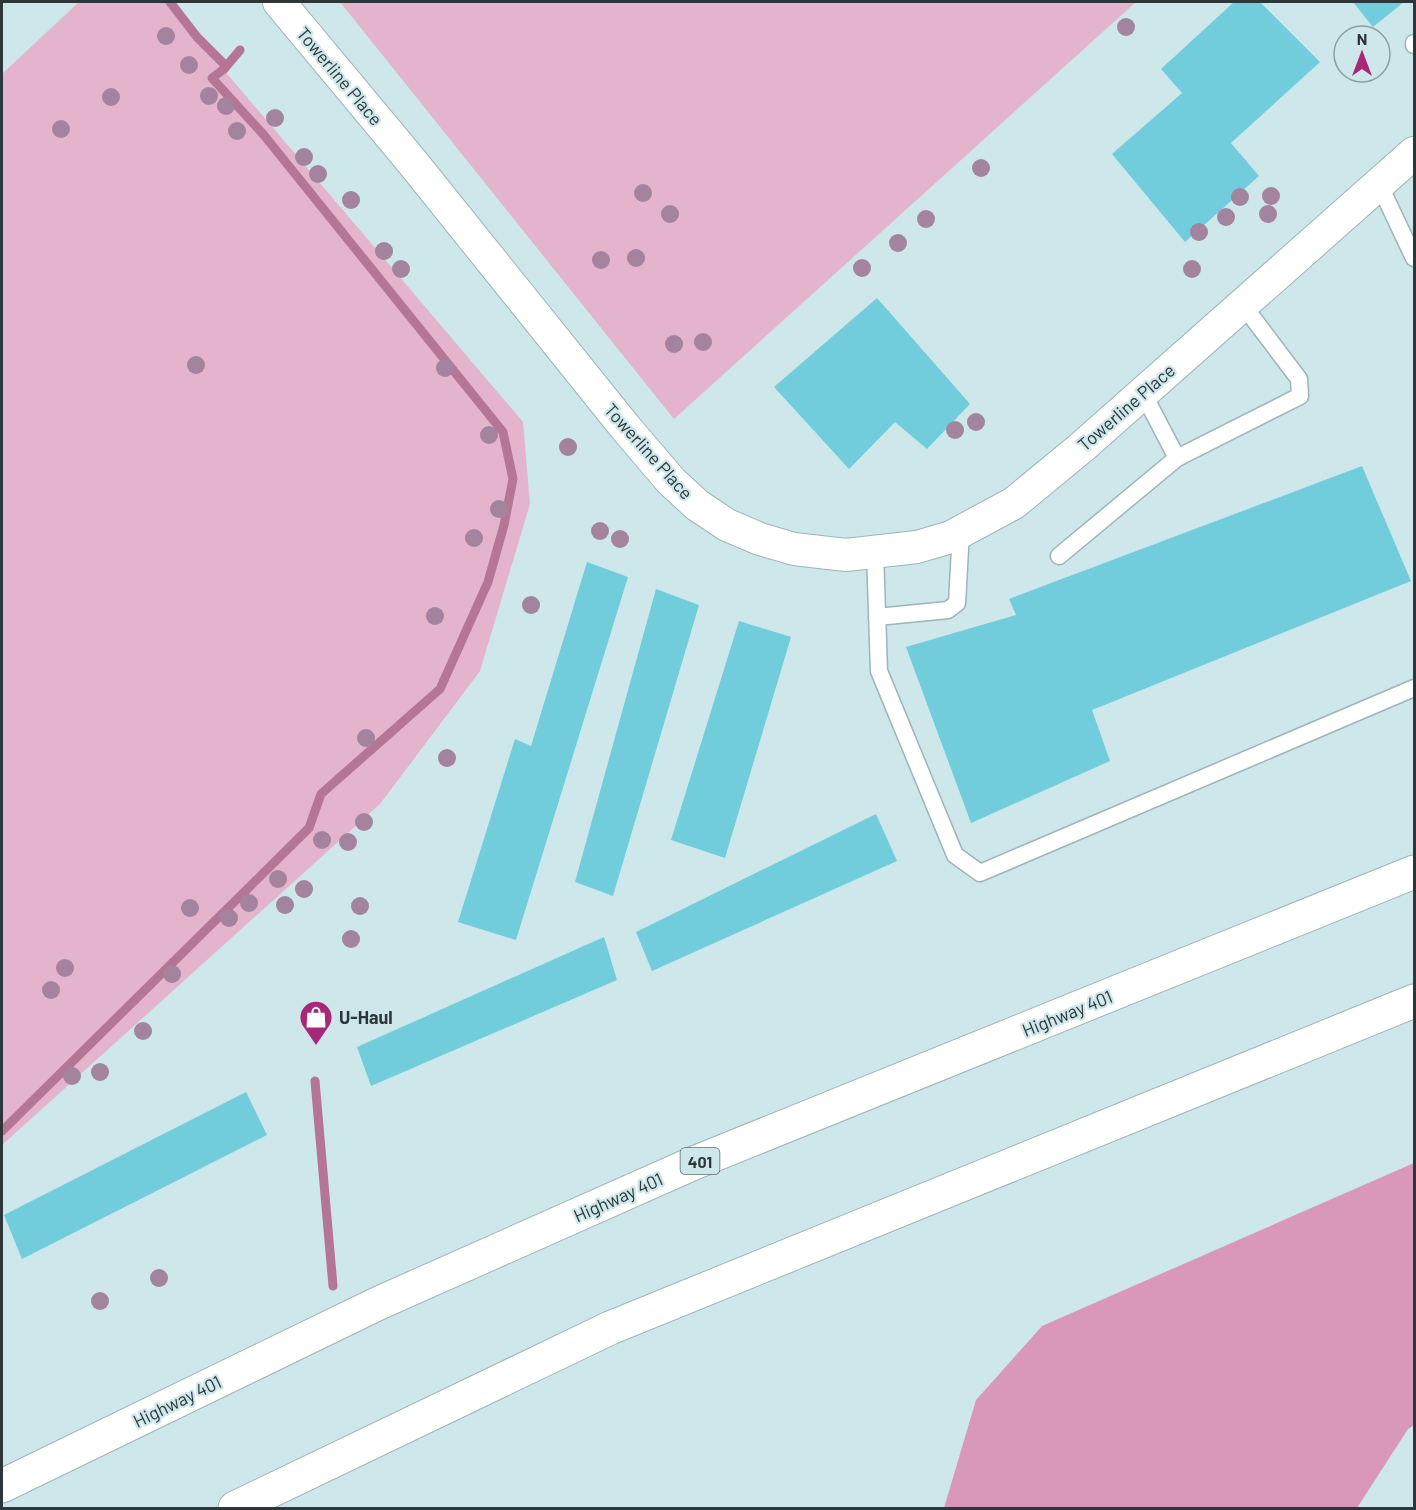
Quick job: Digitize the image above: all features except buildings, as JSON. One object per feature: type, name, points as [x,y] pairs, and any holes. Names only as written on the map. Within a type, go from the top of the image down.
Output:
[{"type":"highway","name":"Highway 401","points":[[2,1486],[378,1303],[694,1163],[1414,872]]},
{"type":"highway","points":[[235,1509],[610,1328],[1414,1001]]},
{"type":"street","name":"Towerline Place","points":[[279,2],[671,481],[697,505],[727,525],[760,539],[794,549],[846,555],[917,548],[951,537],[1014,503],[1082,447],[1414,153]]},
{"type":"lane","points":[[1379,184],[1414,258]]},
{"type":"lane","points":[[1059,556],[1177,458],[1300,396],[1299,379],[1243,304]]},
{"type":"lane","points":[[1143,393],[1177,458]]},
{"type":"lane","points":[[877,616],[948,610],[957,603],[961,531]]},
{"type":"lane","points":[[875,552],[879,671],[955,855],[980,873],[1414,688]]},
{"type":"shaded area","points":[[79,2],[166,2],[523,422],[530,504],[480,671],[380,804],[2,1145],[2,74]]},
{"type":"shaded area","points":[[340,2],[1136,2],[674,419]]},
{"type":"shaded area","points":[[1414,1163],[1414,1425],[1408,1429],[1357,1508],[944,1508],[976,1400],[1042,1326]]},
{"type":"waterway","points":[[170,2],[197,37],[224,64],[224,69]]},
{"type":"waterway","points":[[2,1131],[309,828],[321,794],[440,689],[488,582],[504,525],[513,479],[503,432],[263,134],[212,78],[224,69],[240,50]]},
{"type":"waterway","points":[[315,1081],[333,1286]]},
{"type":"place","name":"U-Haul","points":[[316,1046]]}]
